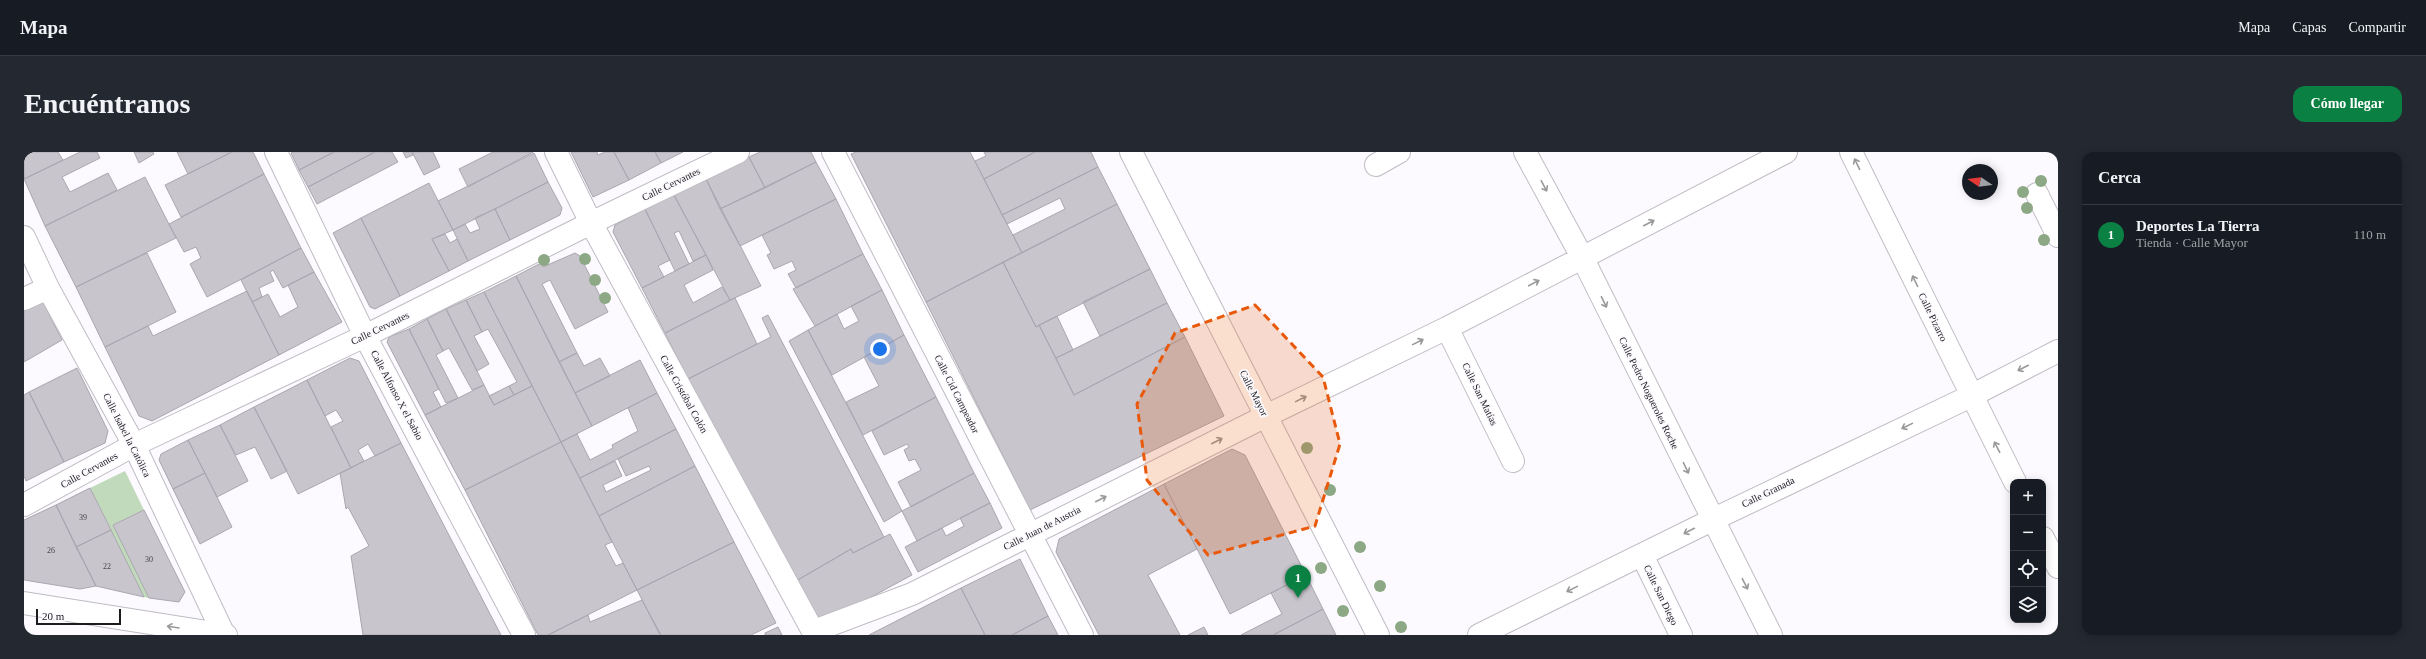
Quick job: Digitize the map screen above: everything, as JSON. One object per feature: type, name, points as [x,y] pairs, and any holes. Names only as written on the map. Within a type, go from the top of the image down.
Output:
[{"type":"street","name":"Calle Alfonso X el Sabio","points":[[276,152],[365,336],[524,635]]},
{"type":"street","name":"Calle Cristóbal Colón","points":[[556,152],[591,223],[815,633]]},
{"type":"street","name":"Calle Cervantes","points":[[24,505],[134,445],[365,336],[591,223],[738,152]]},
{"type":"street","name":"Calle Cid Campeador","points":[[833,152],[1029,535],[1082,635]]},
{"type":"street","name":"Calle Mayor","points":[[1131,152],[1378,635]]},
{"type":"street","points":[[1376,164],[1399,152]]},
{"type":"street","name":"Calle Pedro Nogueroles Roche","points":[[1525,152],[1582,257],[1770,635]]},
{"type":"street","name":"Calle Juan de Austria","points":[[815,633],[912,594],[1266,416],[1447,328],[1786,152]]},
{"type":"street","name":"Calle Pizarro","points":[[1851,152],[2013,479]]},
{"type":"street","points":[[2037,194],[2058,236]]},
{"type":"street","name":"Calle Isabel la Católica","points":[[24,237],[48,288],[134,445],[225,635]]},
{"type":"street","points":[[24,299],[48,288]]},
{"type":"street","name":"Calle San Matías","points":[[1447,328],[1513,460]]},
{"type":"street","name":"Calle Granada","points":[[1479,635],[1712,520],[1971,396],[2058,350]]},
{"type":"street","points":[[2046,544],[2058,567]]},
{"type":"street","name":"Calle San Diego","points":[[1642,555],[1681,635]]},
{"type":"street","points":[[24,603],[225,635]]},
{"type":"highlighted area","points":[[1255,305],[1323,377],[1340,444],[1315,526],[1208,555],[1147,480],[1137,404],[1175,333]]},
{"type":"green space","points":[[125,471],[144,510],[113,525],[149,598],[144,597],[90,488]]},
{"type":"building","points":[[24,152],[58,152],[63,160],[24,179]]},
{"type":"building","points":[[80,152],[97,152],[100,158],[62,177],[70,192],[108,173],[117,190],[45,226],[24,179]]},
{"type":"building","points":[[134,152],[153,152],[154,154],[139,163]]},
{"type":"building","points":[[177,152],[232,152],[188,174]]},
{"type":"building","points":[[232,152],[253,152],[264,174],[181,217],[165,185]]},
{"type":"building","points":[[334,152],[299,170],[291,153]]},
{"type":"building","points":[[334,152],[375,152],[308,187],[299,170]]},
{"type":"building","points":[[375,152],[392,152],[398,162],[317,204],[308,187]]},
{"type":"building","points":[[403,152],[412,152],[413,155],[406,158]]},
{"type":"building","points":[[412,152],[433,152],[440,167],[424,175]]},
{"type":"building","points":[[493,152],[533,152],[468,187],[459,169]]},
{"type":"building","points":[[571,152],[597,152],[598,155],[605,152],[614,152],[629,180],[593,197]]},
{"type":"building","points":[[614,152],[655,152],[661,163],[629,180]]},
{"type":"building","points":[[655,152],[683,152],[661,163]]},
{"type":"building","points":[[760,152],[811,152],[816,162],[765,188],[749,157]]},
{"type":"building","points":[[856,152],[970,152],[1022,253],[926,302],[851,154]]},
{"type":"building","points":[[984,152],[1035,152],[984,179],[975,161],[986,156]]},
{"type":"building","points":[[1035,152],[1091,152],[1098,167],[1002,215],[984,179]]},
{"type":"building","points":[[534,153],[548,182],[453,230],[438,201]]},
{"type":"building","points":[[749,157],[765,188],[720,209],[706,179]]},
{"type":"building","points":[[816,162],[836,199],[740,246],[720,209]]},
{"type":"building","points":[[1098,167],[1117,204],[1022,253],[1013,235],[1065,209],[1060,198],[1007,224],[1002,215]]},
{"type":"building","points":[[264,174],[301,248],[207,297],[190,264],[201,258],[196,247],[184,252],[169,224]]},
{"type":"building","points":[[145,177],[176,238],[76,287],[45,226]]},
{"type":"building","points":[[706,179],[761,286],[730,300],[674,195]]},
{"type":"building","points":[[548,182],[562,208],[560,215],[510,240],[495,209]]},
{"type":"building","points":[[429,183],[453,230],[432,239],[449,271],[400,296],[361,218]]},
{"type":"building","points":[[674,195],[706,255],[693,261],[679,231],[674,233],[689,264],[675,271],[645,209]]},
{"type":"building","points":[[836,199],[863,254],[796,288],[788,274],[796,270],[792,261],[774,269],[767,255],[771,253],[762,235]]},
{"type":"building","points":[[1117,204],[1150,269],[1036,327],[1003,262]]},
{"type":"building","points":[[495,209],[510,240],[468,261],[453,230],[465,224],[470,233],[480,229],[475,218]]},
{"type":"building","points":[[645,209],[670,260],[658,266],[664,277],[642,288],[613,232],[615,225]]},
{"type":"building","points":[[361,218],[400,296],[375,309],[370,307],[333,233]]},
{"type":"building","points":[[445,234],[450,243],[457,239],[468,261],[449,271],[432,239]]},
{"type":"building","points":[[301,248],[314,272],[283,288],[273,270],[270,272],[274,281],[259,288],[262,297],[252,302],[241,280]]},
{"type":"building","points":[[147,253],[176,312],[105,347],[76,287]]},
{"type":"building","points":[[575,253],[580,256],[608,312],[575,329],[550,280],[542,284],[577,353],[559,362],[516,276],[541,263],[543,267]]},
{"type":"building","points":[[863,254],[882,290],[815,326],[793,289]]},
{"type":"building","points":[[706,255],[713,270],[684,285],[693,303],[722,287],[730,300],[665,333],[642,288]]},
{"type":"building","points":[[1003,262],[1036,327],[1039,325],[1074,395],[1185,337],[1224,416],[1030,510],[926,302]]},
{"type":"building","points":[[1150,269],[1167,303],[1100,336],[1083,302]]},
{"type":"building","points":[[314,272],[342,322],[279,355],[252,302],[268,294],[280,317],[298,307],[288,285]]},
{"type":"building","points":[[516,276],[592,426],[561,442],[484,292]]},
{"type":"building","points":[[882,290],[904,335],[832,375],[808,330],[837,314],[844,329],[859,321],[851,306]]},
{"type":"building","points":[[247,291],[279,355],[152,421],[139,416],[105,347],[148,326],[153,336]]},
{"type":"building","points":[[484,292],[532,386],[514,395],[509,386],[517,382],[488,329],[482,332],[466,300]]},
{"type":"building","points":[[735,298],[757,344],[688,379],[665,333]]},
{"type":"building","points":[[466,300],[482,332],[474,336],[489,364],[477,371],[446,309]]},
{"type":"building","points":[[39,301],[44,304],[62,340],[24,362],[24,309]]},
{"type":"building","points":[[1167,303],[1185,337],[1074,395],[1056,358]]},
{"type":"building","points":[[446,309],[484,385],[472,390],[449,348],[443,351],[427,319]]},
{"type":"building","points":[[768,315],[884,537],[853,553],[851,549],[796,581],[688,379],[771,337],[762,318]]},
{"type":"building","points":[[1057,316],[1073,350],[1056,358],[1039,325]]},
{"type":"building","points":[[427,319],[443,351],[436,355],[458,398],[446,403],[409,329]]},
{"type":"building","points":[[409,329],[439,389],[433,392],[441,407],[425,415],[387,342],[389,337]]},
{"type":"building","points":[[808,330],[902,511],[884,522],[789,341]]},
{"type":"building","points":[[904,335],[936,397],[863,435],[846,402],[879,386],[864,357]]},
{"type":"building","points":[[577,353],[584,366],[600,358],[610,376],[575,393],[559,362]]},
{"type":"building","points":[[350,358],[359,361],[401,443],[375,456],[368,444],[358,450],[364,461],[351,468],[331,427],[343,421],[336,410],[325,416],[307,380]]},
{"type":"building","points":[[640,360],[657,393],[592,426],[575,393]]},
{"type":"building","points":[[77,368],[108,431],[105,443],[64,462],[29,392]]},
{"type":"building","points":[[307,380],[351,468],[298,494],[254,407]]},
{"type":"building","points":[[484,385],[494,405],[532,386],[561,442],[465,490],[425,415]]},
{"type":"building","points":[[509,386],[514,395],[494,405],[489,396]]},
{"type":"building","points":[[29,392],[64,462],[26,481],[24,476],[24,395]]},
{"type":"building","points":[[657,393],[676,429],[580,478],[561,442],[577,434],[590,460],[613,448],[612,445],[638,431],[628,408]]},
{"type":"building","points":[[936,397],[974,473],[911,507],[898,482],[921,470],[915,459],[909,461],[904,450],[909,447],[907,444],[884,455],[872,431]]},
{"type":"building","points":[[254,407],[287,471],[271,479],[255,447],[236,455],[220,425]]},
{"type":"building","points":[[220,425],[248,481],[217,497],[188,440]]},
{"type":"building","points":[[676,429],[695,466],[599,516],[580,478],[615,461],[622,476],[603,485],[606,492],[651,470],[649,466],[626,476],[618,459]]},
{"type":"building","points":[[188,440],[205,473],[173,489],[159,460],[161,454]]},
{"type":"building","points":[[561,442],[612,542],[605,545],[616,566],[623,563],[637,590],[548,635],[538,635],[465,490]]},
{"type":"building","points":[[401,443],[501,635],[363,635],[351,556],[369,546],[348,507],[346,509],[340,473]]},
{"type":"building","points":[[1232,449],[1245,455],[1306,575],[1230,614],[1164,484]]},
{"type":"building","points":[[695,466],[734,542],[637,590],[599,516]]},
{"type":"building","points":[[205,473],[232,527],[200,544],[173,489]]},
{"type":"building","points":[[974,473],[990,503],[917,541],[902,511]]},
{"type":"building","points":[[1164,484],[1197,549],[1148,575],[1180,635],[1099,635],[1056,552],[1059,539]]},
{"type":"building","points":[[90,488],[111,530],[76,547],[56,505]]},
{"type":"building","points":[[990,503],[1002,528],[918,572],[905,547],[942,528],[946,536],[964,526],[960,518]]},
{"type":"building","points":[[56,505],[96,586],[80,589],[24,580],[24,520]]},
{"type":"building","points":[[144,510],[185,592],[179,602],[149,598],[113,525]]},
{"type":"building","points":[[111,530],[144,597],[96,586],[76,547]]},
{"type":"building","points":[[890,534],[912,575],[825,622],[815,619],[796,581],[851,549],[853,553]]},
{"type":"building","points":[[734,542],[776,623],[751,635],[660,635],[637,590]]},
{"type":"building","points":[[1020,559],[1048,616],[1012,635],[985,635],[961,588]]},
{"type":"building","points":[[1306,575],[1323,609],[1273,635],[1241,635],[1282,614],[1271,593]]},
{"type":"building","points":[[961,588],[985,635],[869,635]]},
{"type":"building","points":[[642,600],[661,635],[548,635],[588,615],[590,622]]},
{"type":"building","points":[[1323,609],[1336,635],[1273,635]]},
{"type":"building","points":[[1048,616],[1058,635],[1012,635]]},
{"type":"building","points":[[778,627],[782,635],[765,635],[765,633]]},
{"type":"building","points":[[1204,627],[1208,635],[1188,635]]},
{"type":"place","name":"Deportes La Tierra","points":[[1298,598]]}]
